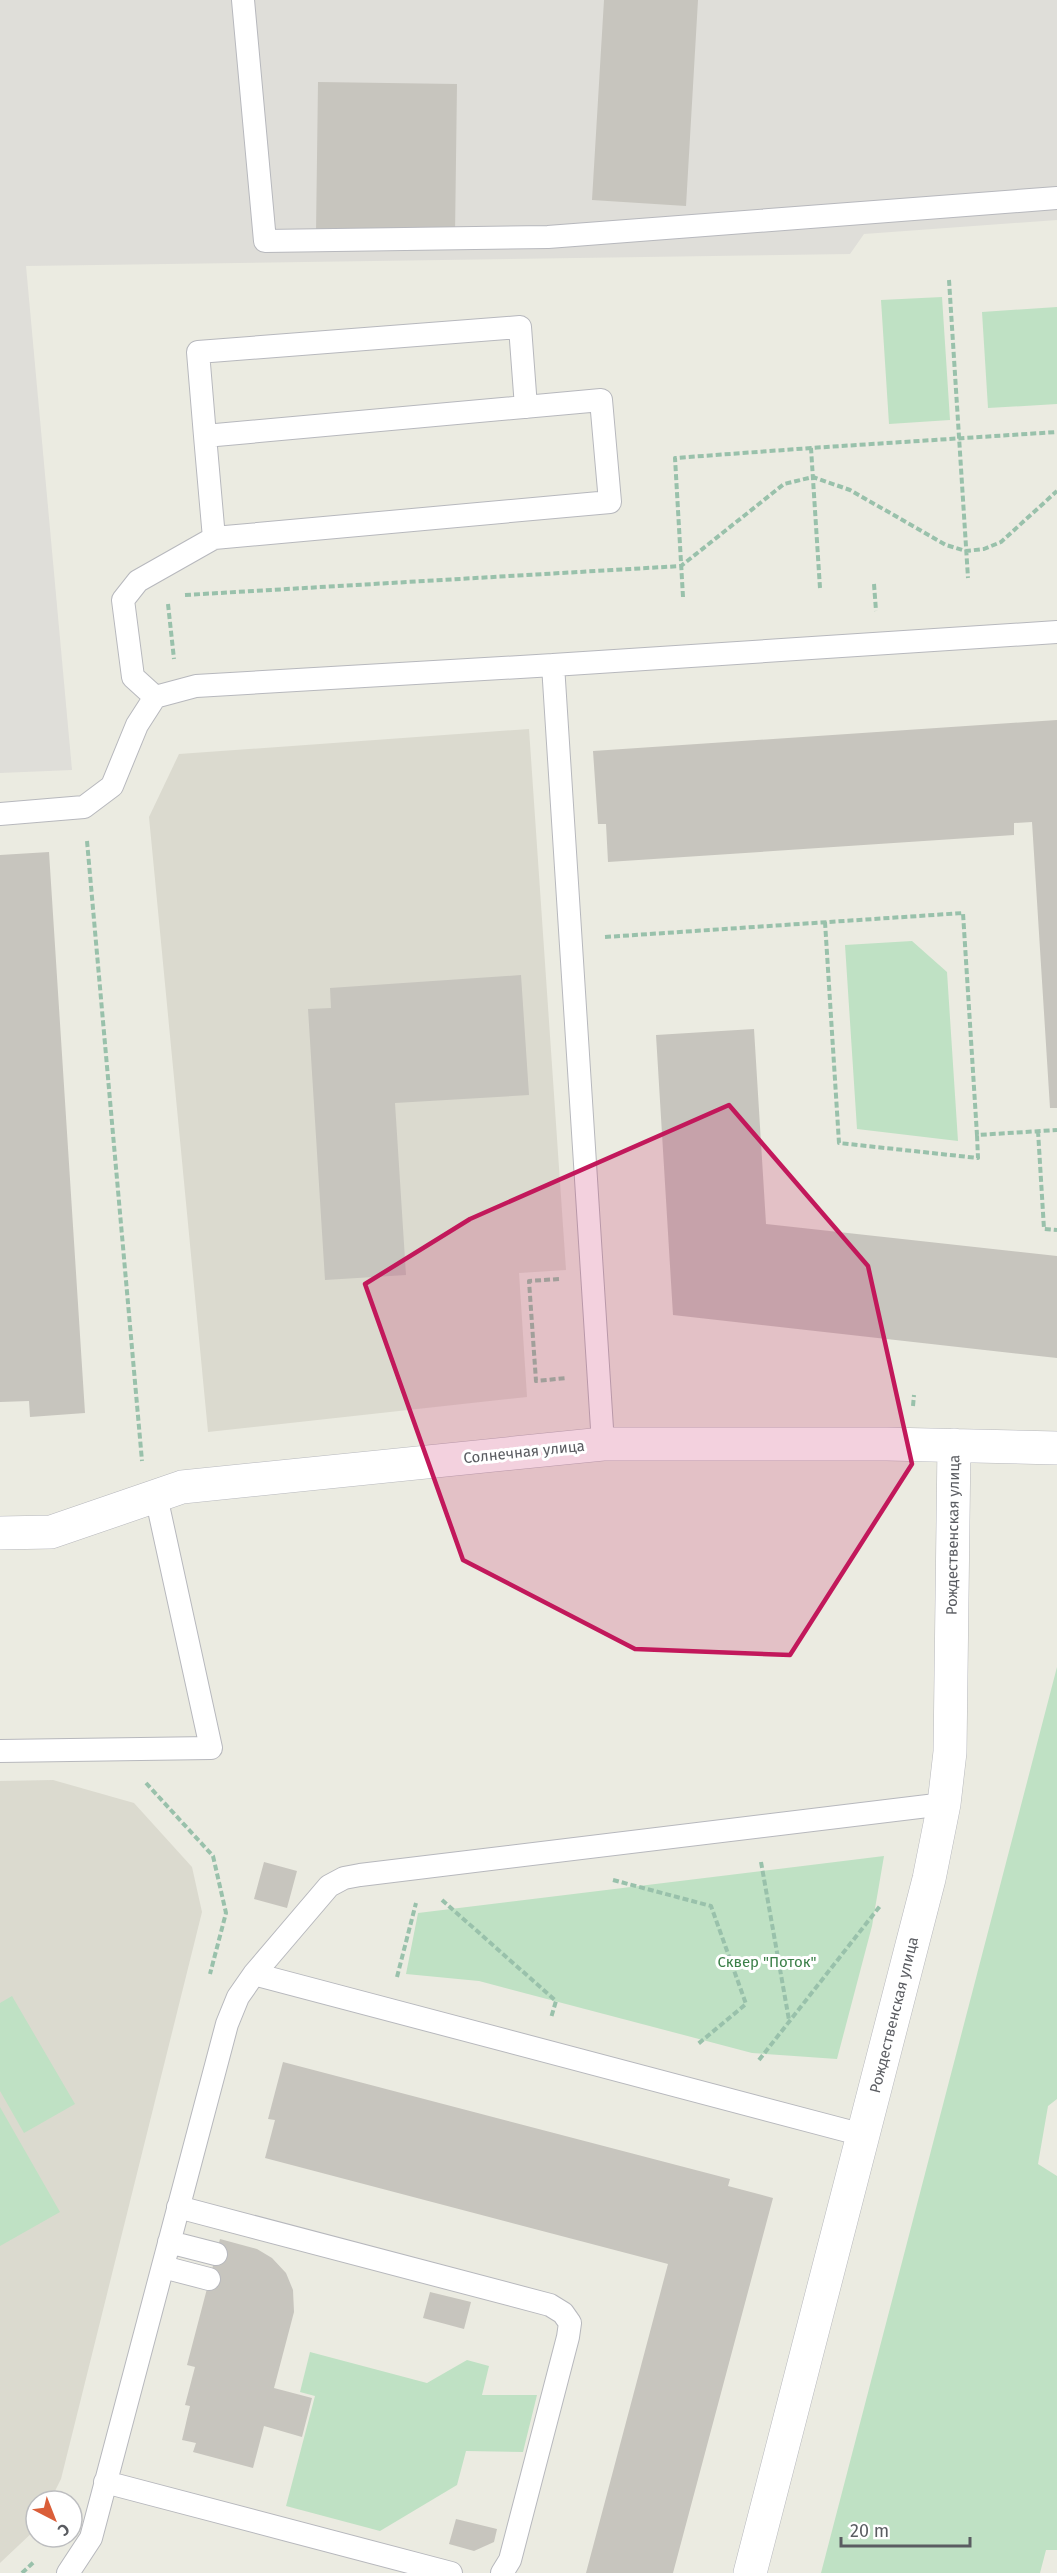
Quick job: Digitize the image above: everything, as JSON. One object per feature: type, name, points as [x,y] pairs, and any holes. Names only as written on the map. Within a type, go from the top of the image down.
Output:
[{"type":"street","name":"Солнечная улица","points":[[0,1533],[51,1532],[182,1488],[603,1444],[954,1445],[1057,1448]]},
{"type":"street","name":"Рождественская улица","points":[[750,2573],[929,1879],[944,1804],[950,1752],[954,1445]]},
{"type":"lane","points":[[243,0],[265,241],[548,237],[1057,198]]},
{"type":"lane","points":[[214,538],[198,352],[520,327],[526,407]]},
{"type":"lane","points":[[155,697],[133,677],[123,600],[138,581],[214,538],[610,502],[601,400],[205,436]]},
{"type":"lane","points":[[0,814],[84,807],[112,786],[136,725],[155,697],[196,686],[1057,632]]},
{"type":"lane","points":[[553,665],[603,1444]]},
{"type":"lane","points":[[0,1751],[211,1748],[151,1498]]},
{"type":"lane","points":[[68,2573],[91,2538],[226,2024],[237,1997],[254,1974],[329,1886],[344,1878],[944,1804]]},
{"type":"lane","points":[[254,1974],[863,2135]]},
{"type":"lane","points":[[178,2207],[550,2305],[563,2313],[570,2323],[568,2337],[510,2559],[501,2573]]},
{"type":"lane","points":[[169,2242],[216,2254]]},
{"type":"lane","points":[[163,2267],[209,2279]]},
{"type":"lane","points":[[105,2482],[452,2573]]},
{"type":"path","points":[[949,280],[968,579]]},
{"type":"path","points":[[683,597],[675,458],[1057,432]]},
{"type":"path","points":[[811,448],[820,588]]},
{"type":"path","points":[[179,595],[681,566],[783,484],[813,477],[850,490],[946,545],[966,551],[984,549],[1001,542],[1057,491]]},
{"type":"path","points":[[874,584],[876,616]]},
{"type":"path","points":[[168,596],[177,691]]},
{"type":"path","points":[[84,807],[151,1498]]},
{"type":"path","points":[[617,936],[825,922],[963,913],[978,1158],[839,1143],[825,922]]},
{"type":"path","points":[[977,1135],[1057,1130]]},
{"type":"path","points":[[1038,1131],[1044,1229],[1057,1230]]},
{"type":"path","points":[[560,1279],[529,1281],[536,1381],[564,1377],[574,1380],[578,1386],[578,1398],[600,1396]]},
{"type":"path","points":[[135,1780],[146,1783],[213,1856],[226,1912],[209,1982]]},
{"type":"path","points":[[761,1862],[789,2021]]},
{"type":"path","points":[[613,1880],[711,1906],[746,2004],[698,2044]]},
{"type":"path","points":[[442,1900],[556,2001],[551,2018]]},
{"type":"path","points":[[759,2060],[884,1900]]},
{"type":"path","points":[[397,1978],[416,1903]]},
{"type":"highlighted area","points":[[729,1105],[868,1266],[912,1464],[790,1655],[635,1649],[463,1560],[365,1284],[470,1219]]},
{"type":"shaded area","points":[[0,0],[1057,0],[1057,220],[864,234],[850,254],[26,266],[72,770],[0,773]]},
{"type":"shaded area","points":[[529,729],[566,1270],[519,1273],[527,1397],[208,1432],[149,817],[179,754]]},
{"type":"shaded area","points":[[53,1780],[134,1803],[192,1867],[202,1912],[61,2479],[56,2489],[24,2489],[24,2540],[0,2563],[0,1781]]},
{"type":"green space","points":[[942,297],[950,420],[889,424],[881,300]]},
{"type":"green space","points":[[1057,307],[1057,404],[988,408],[982,312]]},
{"type":"green space","points":[[912,941],[947,972],[958,1141],[857,1129],[845,945]]},
{"type":"green space","points":[[1057,1667],[1057,2099],[1048,2106],[1038,2164],[1057,2176],[1057,2550],[1046,2550],[1040,2573],[821,2573]]},
{"type":"green space","name":"Сквер \"Поток\"","points":[[884,1856],[872,1926],[837,2059],[752,2053],[479,1981],[406,1974],[418,1913]]},
{"type":"green space","points":[[12,1996],[75,2104],[24,2133],[0,2091],[0,2003]]},
{"type":"green space","points":[[0,2107],[60,2212],[0,2246]]},
{"type":"green space","points":[[310,2352],[427,2383],[467,2360],[489,2366],[482,2395],[537,2395],[523,2452],[466,2451],[457,2485],[380,2531],[286,2506],[315,2396],[300,2392]]},
{"type":"building","points":[[604,0],[698,0],[686,206],[592,200]]},
{"type":"building","points":[[318,82],[457,84],[455,235],[316,233]]},
{"type":"building","points":[[1057,720],[1057,1108],[1050,1108],[1032,822],[1014,823],[1014,835],[608,862],[606,824],[598,824],[593,751]]},
{"type":"building","points":[[49,852],[85,1413],[30,1417],[29,1401],[0,1402],[0,855]]},
{"type":"building","points":[[521,975],[529,1095],[395,1103],[406,1275],[325,1280],[308,1009],[331,1008],[330,988]]},
{"type":"building","points":[[754,1029],[766,1224],[1057,1256],[1057,1358],[673,1315],[656,1035]]},
{"type":"building","points":[[264,1862],[297,1871],[287,1908],[254,1899]]},
{"type":"building","points":[[283,2062],[730,2179],[728,2186],[773,2198],[673,2573],[586,2573],[668,2264],[265,2158],[275,2120],[268,2119]]},
{"type":"building","points":[[220,2239],[257,2249],[272,2258],[286,2273],[293,2290],[294,2312],[274,2388],[312,2398],[302,2437],[264,2426],[253,2468],[193,2452],[196,2443],[182,2440],[190,2406],[185,2405],[195,2367],[187,2365]]},
{"type":"building","points":[[430,2292],[471,2302],[464,2329],[423,2318]]},
{"type":"building","points":[[456,2519],[497,2529],[494,2542],[474,2551],[449,2544]]}]
